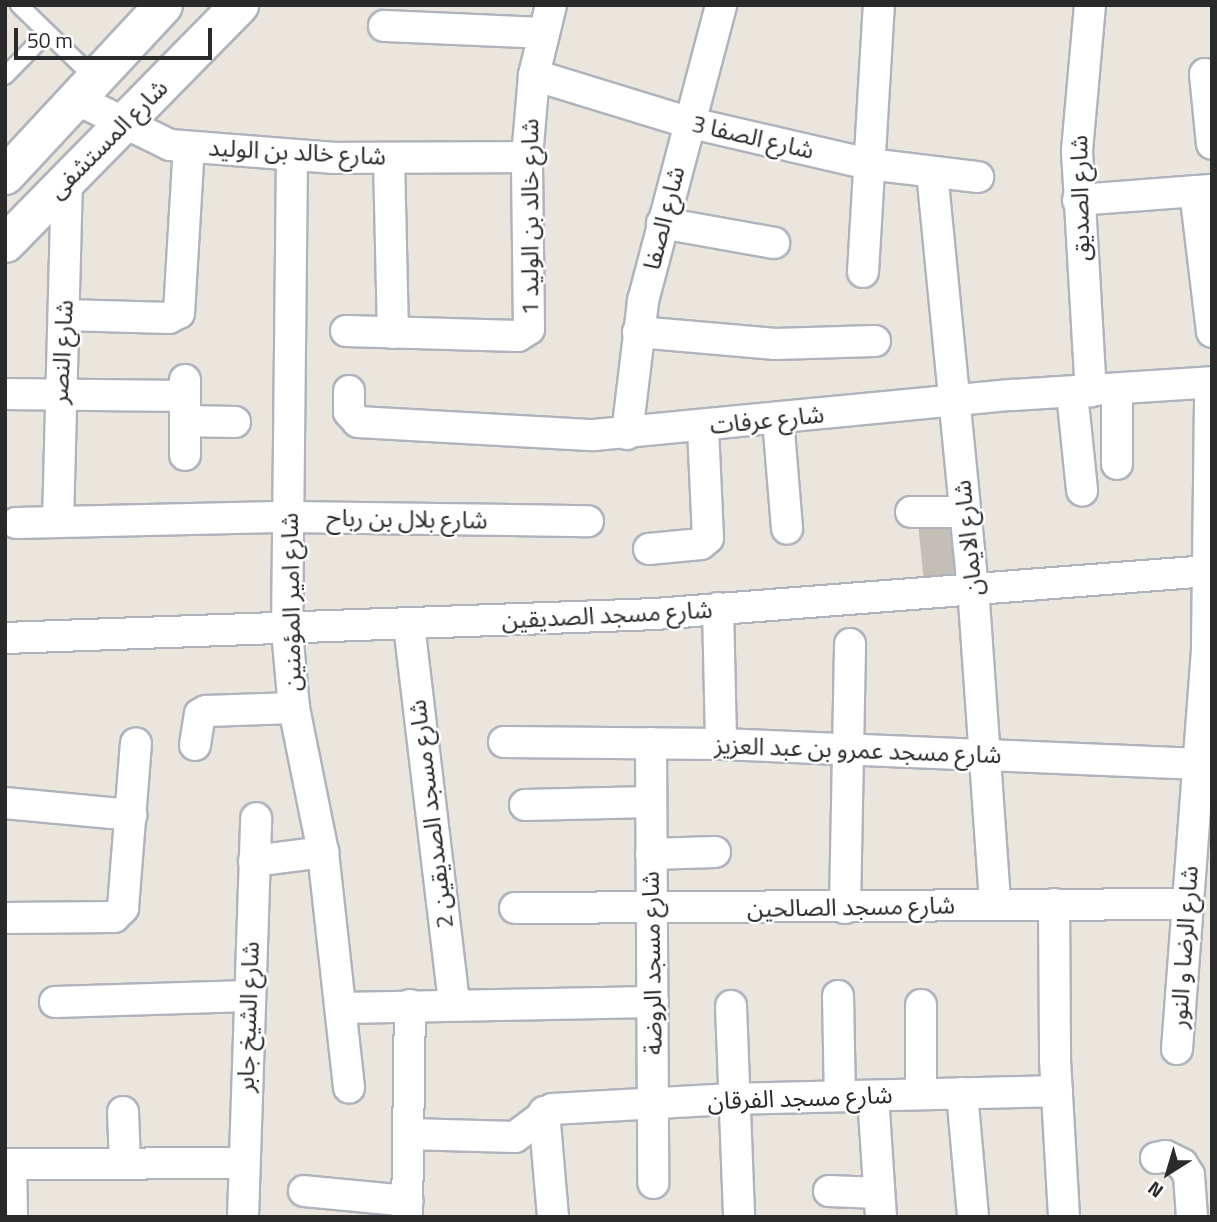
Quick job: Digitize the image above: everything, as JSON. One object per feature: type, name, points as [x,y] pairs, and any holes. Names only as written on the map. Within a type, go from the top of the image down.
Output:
[{"type":"street","name":"شارع المستشفى","points":[[5,175],[87,90],[163,5]]},
{"type":"street","name":"شارع المستشفى","points":[[5,243],[239,5]]},
{"type":"street","name":"شارع الصفا","points":[[626,434],[639,332],[662,223],[687,122],[721,5]]},
{"type":"street","points":[[863,272],[879,5]]},
{"type":"street","name":"شارع الصديق","points":[[1090,5],[1077,151],[1078,200],[1093,392]]},
{"type":"street","points":[[384,26],[547,19]]},
{"type":"street","name":"شارع خالد بن الوليد 1","points":[[346,331],[518,336],[529,329],[527,157],[534,75],[547,19]]},
{"type":"street","points":[[1205,74],[1212,144]]},
{"type":"street","name":"شارع الصفا 3","points":[[534,75],[687,122],[869,164],[978,177]]},
{"type":"street","name":"شارع خالد بن الوليد","points":[[87,90],[125,123],[152,140],[189,146],[292,155],[389,158],[527,157]]},
{"type":"street","points":[[65,315],[169,318],[179,313],[189,146]]},
{"type":"street","name":"شارع امير المؤمنين","points":[[292,155],[287,631],[294,708],[323,852],[349,1088]]},
{"type":"street","points":[[389,158],[393,333]]},
{"type":"street","name":"شارع الايمان","points":[[932,172],[973,587],[995,904]]},
{"type":"street","name":"شارع النصر","points":[[58,522],[59,392],[65,315],[67,182]]},
{"type":"street","points":[[1078,200],[1203,191],[1212,332]]},
{"type":"street","points":[[662,223],[774,243]]},
{"type":"street","points":[[639,332],[775,344],[875,341]]},
{"type":"street","name":"شارع عرفات","points":[[349,391],[349,412],[358,422],[626,434],[954,401],[1211,383]]},
{"type":"street","name":"شارع الرضا و النور","points":[[1177,1049],[1188,904],[1205,765],[1211,383]]},
{"type":"street","points":[[5,394],[59,392],[185,399],[235,422]]},
{"type":"street","points":[[1093,392],[1117,464]]},
{"type":"street","points":[[1082,491],[1093,392]]},
{"type":"street","points":[[185,399],[186,455]]},
{"type":"street","points":[[778,419],[787,529]]},
{"type":"street","points":[[649,549],[701,544],[708,538],[703,426]]},
{"type":"street","points":[[911,512],[965,512]]},
{"type":"street","name":"شارع بلال بن رباح","points":[[16,523],[289,517],[588,521]]},
{"type":"street","name":"شارع مسجد الصديقين","points":[[5,638],[287,631],[718,608],[1208,571]]},
{"type":"street","points":[[718,608],[721,744]]},
{"type":"street","name":"شارع مسجد الصديقين 2","points":[[409,625],[454,1003]]},
{"type":"street","points":[[845,908],[850,645]]},
{"type":"street","points":[[194,745],[200,715],[206,710],[294,708]]},
{"type":"street","name":"شارع مسجد عمرو بن عبد العزيز","points":[[504,742],[848,748],[1205,765]]},
{"type":"street","name":"شارع مسجد الروضة","points":[[652,743],[650,802],[653,1183]]},
{"type":"street","points":[[5,918],[114,917],[119,913],[126,901],[136,744]]},
{"type":"street","points":[[525,805],[650,802]]},
{"type":"street","points":[[5,803],[131,815]]},
{"type":"street","name":"شارع الشيخ جابر","points":[[243,1217],[248,996],[256,818]]},
{"type":"street","points":[[254,861],[323,852]]},
{"type":"street","points":[[651,854],[715,852]]},
{"type":"street","points":[[1054,904],[1057,1091],[1064,1217]]},
{"type":"street","name":"شارع مسجد الصالحين","points":[[515,908],[1188,904]]},
{"type":"street","points":[[55,1002],[248,996]]},
{"type":"street","points":[[838,996],[840,1096]]},
{"type":"street","points":[[341,1008],[454,1003],[653,1002]]},
{"type":"street","points":[[303,1191],[407,1209],[410,1005]]},
{"type":"street","points":[[920,1005],[921,1094]]},
{"type":"street","points":[[731,1006],[739,1217]]},
{"type":"street","name":"شارع مسجد الفرقان","points":[[544,1112],[733,1099],[1057,1091]]},
{"type":"street","points":[[962,1093],[973,1217]]},
{"type":"street","points":[[829,1191],[880,1205],[873,1096]]},
{"type":"street","points":[[122,1112],[125,1163]]},
{"type":"street","points":[[408,1134],[515,1137],[544,1112]]},
{"type":"street","points":[[544,1112],[553,1217]]},
{"type":"street","points":[[1156,1158],[1166,1156],[1182,1164],[1189,1175],[1192,1217]]},
{"type":"street","points":[[12,1217],[8,1164],[243,1163]]},
{"type":"lane","points":[[19,5],[47,33],[87,90]]},
{"type":"lane","points":[[5,76],[47,33]]},
{"type":"building","points":[[960,520],[966,578],[924,582],[918,524]]}]
